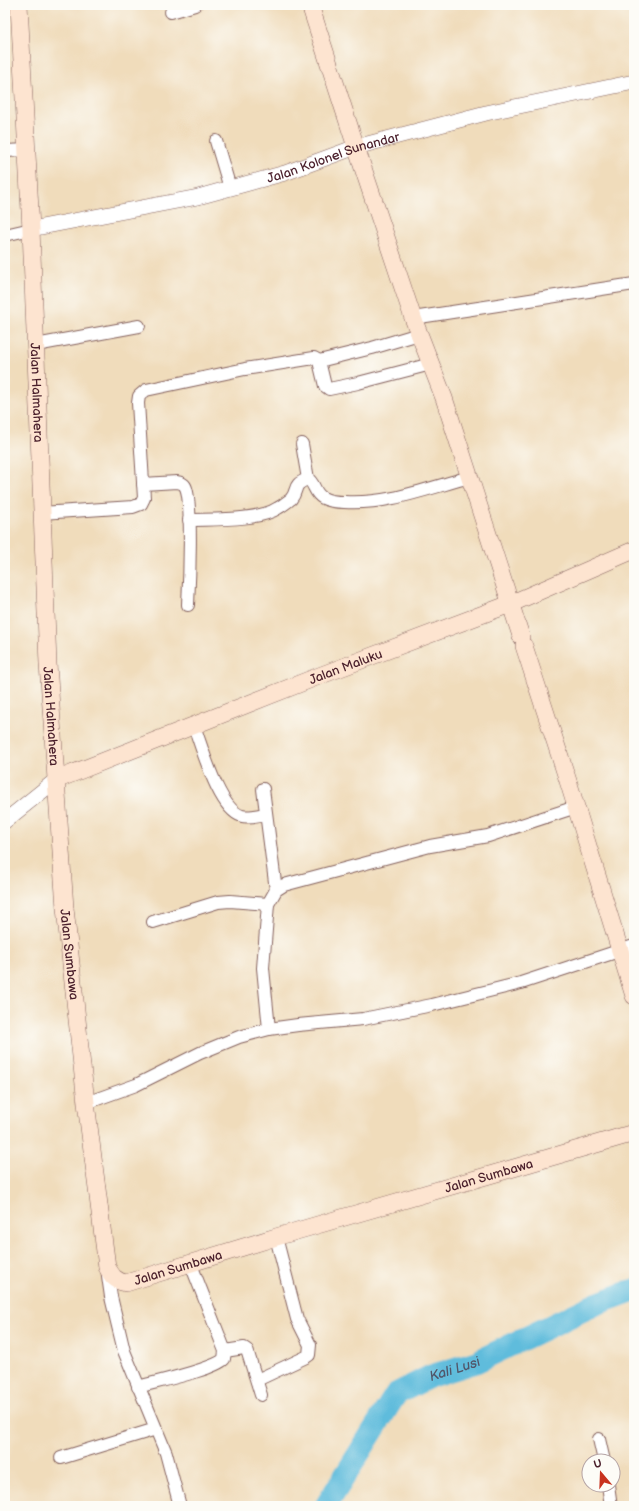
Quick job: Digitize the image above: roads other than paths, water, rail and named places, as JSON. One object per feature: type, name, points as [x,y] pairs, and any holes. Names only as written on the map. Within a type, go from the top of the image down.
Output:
[{"type":"main road","name":"Jalan Halmahera","points":[[19,5],[28,150],[48,664],[56,780]]},
{"type":"main road","points":[[310,5],[413,318],[444,398],[576,807],[627,948],[634,996]]},
{"type":"main road","name":"Jalan Maluku","points":[[56,780],[319,676],[510,604],[634,550]]},
{"type":"main road","name":"Jalan Sumbawa","points":[[56,780],[65,908],[86,1103],[107,1267],[115,1279],[119,1282],[126,1282],[634,1133]]},
{"type":"street","points":[[171,12],[195,5]]},
{"type":"street","name":"Jalan Kolonel Sunandar","points":[[31,229],[198,197],[285,173],[356,147],[486,113],[634,82]]},
{"type":"street","points":[[216,141],[230,188]]},
{"type":"street","points":[[5,151],[28,150]]},
{"type":"street","points":[[5,235],[31,229]]},
{"type":"street","points":[[413,318],[634,284]]},
{"type":"street","points":[[36,345],[139,326]]},
{"type":"street","points":[[41,512],[137,506],[141,504],[144,498],[138,403],[139,396],[146,390],[245,369],[314,358],[319,361],[372,348],[419,334]]},
{"type":"street","points":[[319,361],[325,386],[329,389],[431,364]]},
{"type":"street","points":[[302,444],[308,479],[311,481],[316,492],[322,498],[333,501],[361,503],[397,497],[470,477]]},
{"type":"street","points":[[189,520],[238,518],[260,515],[276,510],[292,498],[295,488],[299,483],[308,479]]},
{"type":"street","points":[[143,484],[182,483],[186,487],[189,520],[190,579],[188,605]]},
{"type":"street","points":[[194,726],[216,786],[229,806],[242,816],[266,814]]},
{"type":"street","points":[[5,821],[56,780]]},
{"type":"street","points":[[263,788],[276,890]]},
{"type":"street","points":[[269,1029],[263,968],[268,904],[276,890],[284,885],[430,846],[488,836],[576,807]]},
{"type":"street","points":[[153,922],[218,902],[230,901],[268,904]]},
{"type":"street","points":[[86,1103],[136,1085],[200,1053],[239,1037],[269,1029],[298,1025],[363,1020],[432,1005],[520,983],[627,948]]},
{"type":"street","points":[[257,1380],[306,1357],[309,1355],[310,1351],[310,1345],[297,1319],[276,1237]]},
{"type":"street","points":[[138,1387],[189,1373],[216,1364],[224,1359],[226,1352],[190,1262]]},
{"type":"street","points":[[107,1267],[111,1297],[124,1350],[166,1453],[180,1506]]},
{"type":"street","points":[[226,1352],[244,1348],[247,1350],[261,1395]]},
{"type":"street","points":[[61,1458],[156,1429]]},
{"type":"street","points":[[599,1439],[602,1453]]},
{"type":"street","points":[[609,1493],[611,1506]]},
{"type":"waterway","name":"Kali Lusi","points":[[326,1506],[396,1394],[431,1376],[476,1362],[596,1304],[634,1290]]}]
